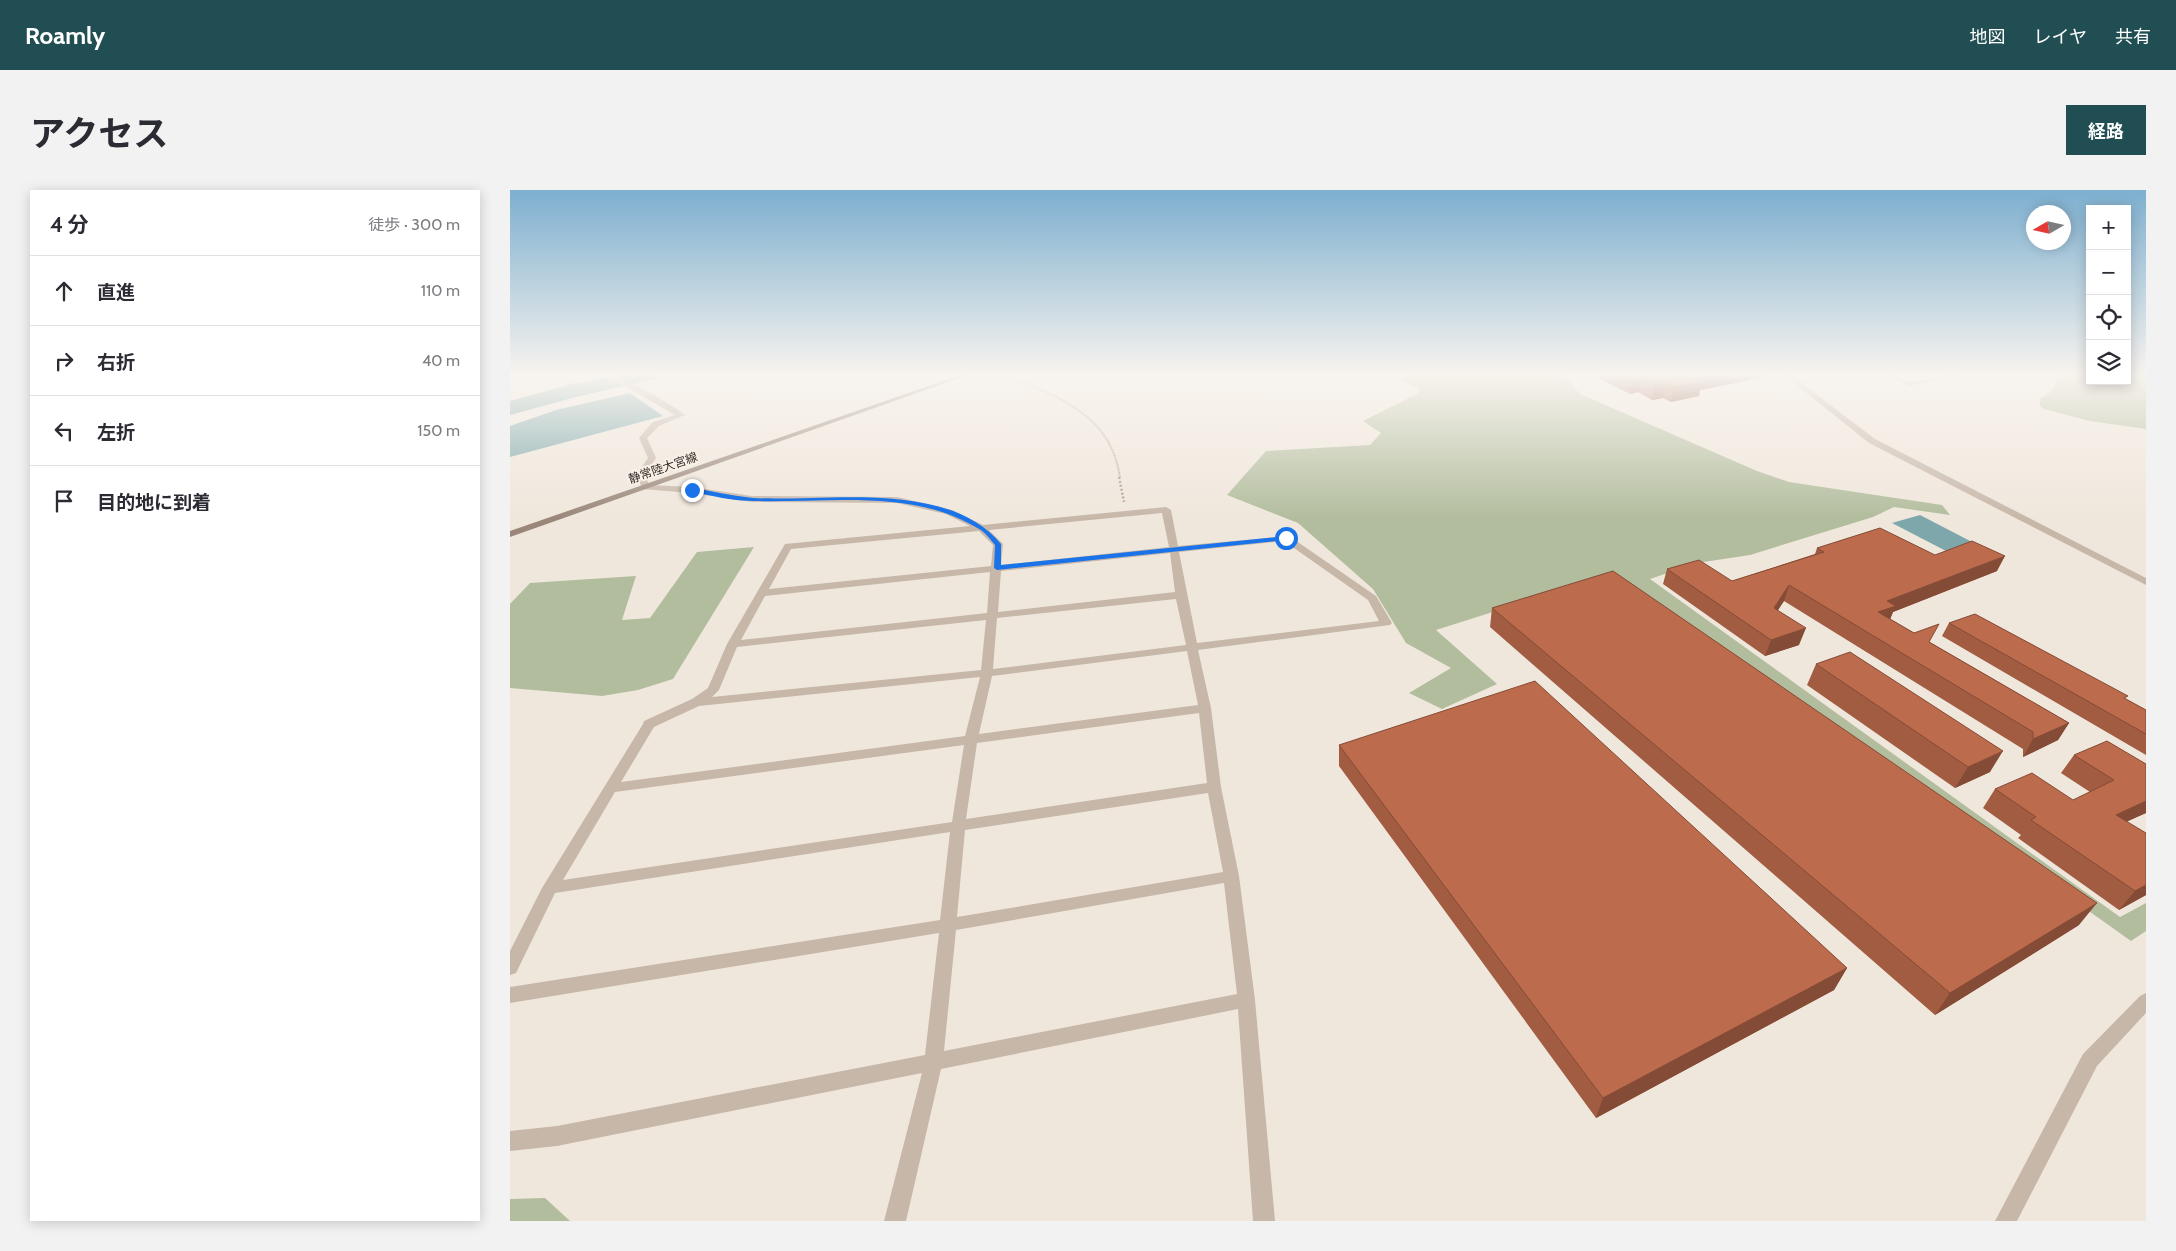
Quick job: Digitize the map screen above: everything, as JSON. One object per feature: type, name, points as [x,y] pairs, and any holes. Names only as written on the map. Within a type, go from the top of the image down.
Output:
[{"type":"main road","name":"静常陸大宮線","points":[[510,534],[825,423]]},
{"type":"street","points":[[659,423],[643,438],[652,458],[641,474],[645,487],[692,490],[752,499],[897,500],[949,512],[982,528],[998,544],[988,673],[971,740],[958,827],[934,1060],[895,1221]]},
{"type":"street","points":[[1849,423],[1872,441],[2146,582]]},
{"type":"street","points":[[510,968],[550,888],[649,724],[696,702],[713,690],[733,644],[788,546],[1166,510],[1181,595],[1205,708],[1214,787],[1231,876],[1246,1000],[1264,1221]]},
{"type":"street","points":[[696,702],[988,673],[1193,649],[1386,623],[1372,598],[1286,538],[761,593]]},
{"type":"street","points":[[733,644],[1181,595]]},
{"type":"street","points":[[610,788],[1205,708]]},
{"type":"street","points":[[550,888],[1214,787]]},
{"type":"street","points":[[510,995],[948,925],[1231,876]]},
{"type":"street","points":[[510,1141],[557,1136],[934,1060],[1246,1000]]},
{"type":"street","points":[[2006,1221],[2090,1060],[2146,1001]]},
{"type":"path","points":[[1096,423],[1102,429],[1115,454],[1120,490],[1128,514]]},
{"type":"green space","points":[[1366,423],[1647,423],[1757,471],[1789,482],[1942,505],[1950,515],[1894,507],[1873,517],[1750,555],[1697,563],[1650,579],[2120,917],[2146,903],[2146,931],[2131,941],[1613,574],[1436,630],[1497,684],[1442,709],[1409,693],[1451,668],[1406,643],[1373,589],[1298,523],[1227,495],[1266,451],[1370,445],[1381,433]]},
{"type":"green space","points":[[2105,423],[2146,423],[2146,429]]},
{"type":"green space","points":[[754,547],[673,679],[638,690],[602,696],[510,688],[510,604],[530,583],[636,576],[622,620],[650,618],[697,552]]},
{"type":"green space","points":[[545,1198],[570,1221],[510,1221],[510,1199]]},
{"type":"water","points":[[518,423],[636,423],[510,457],[510,426]]},
{"type":"water","points":[[1920,515],[1974,543],[1946,551],[1892,523]]},
{"type":"building","points":[[1880,528],[1935,555],[1972,541],[2005,556],[1887,601],[1896,606],[1878,612],[1914,633],[1939,624],[1929,642],[2069,723],[2033,739],[2033,732],[1789,585],[1774,608],[1806,628],[1771,640],[1667,569],[1699,560],[1732,581],[1824,552],[1817,548]]},
{"type":"building","points":[[1613,571],[2097,903],[1950,993],[1492,608]]},
{"type":"building","points":[[1975,614],[2128,696],[2124,698],[2146,710],[2146,734],[1949,623]]},
{"type":"building","points":[[1850,652],[2003,751],[1968,767],[1816,664]]},
{"type":"building","points":[[1535,681],[1847,968],[1603,1098],[1339,745]]},
{"type":"building","points":[[2107,741],[2146,764],[2146,801],[2116,815],[2146,833],[2146,885],[2135,891],[2031,820],[2036,817],[1995,789],[2032,773],[2073,800],[2114,780],[2074,755]]},
{"type":"route","points":[[692,490],[752,499],[866,499],[897,500],[914,503],[949,512],[982,528],[998,544],[997,568],[1286,538]]}]
